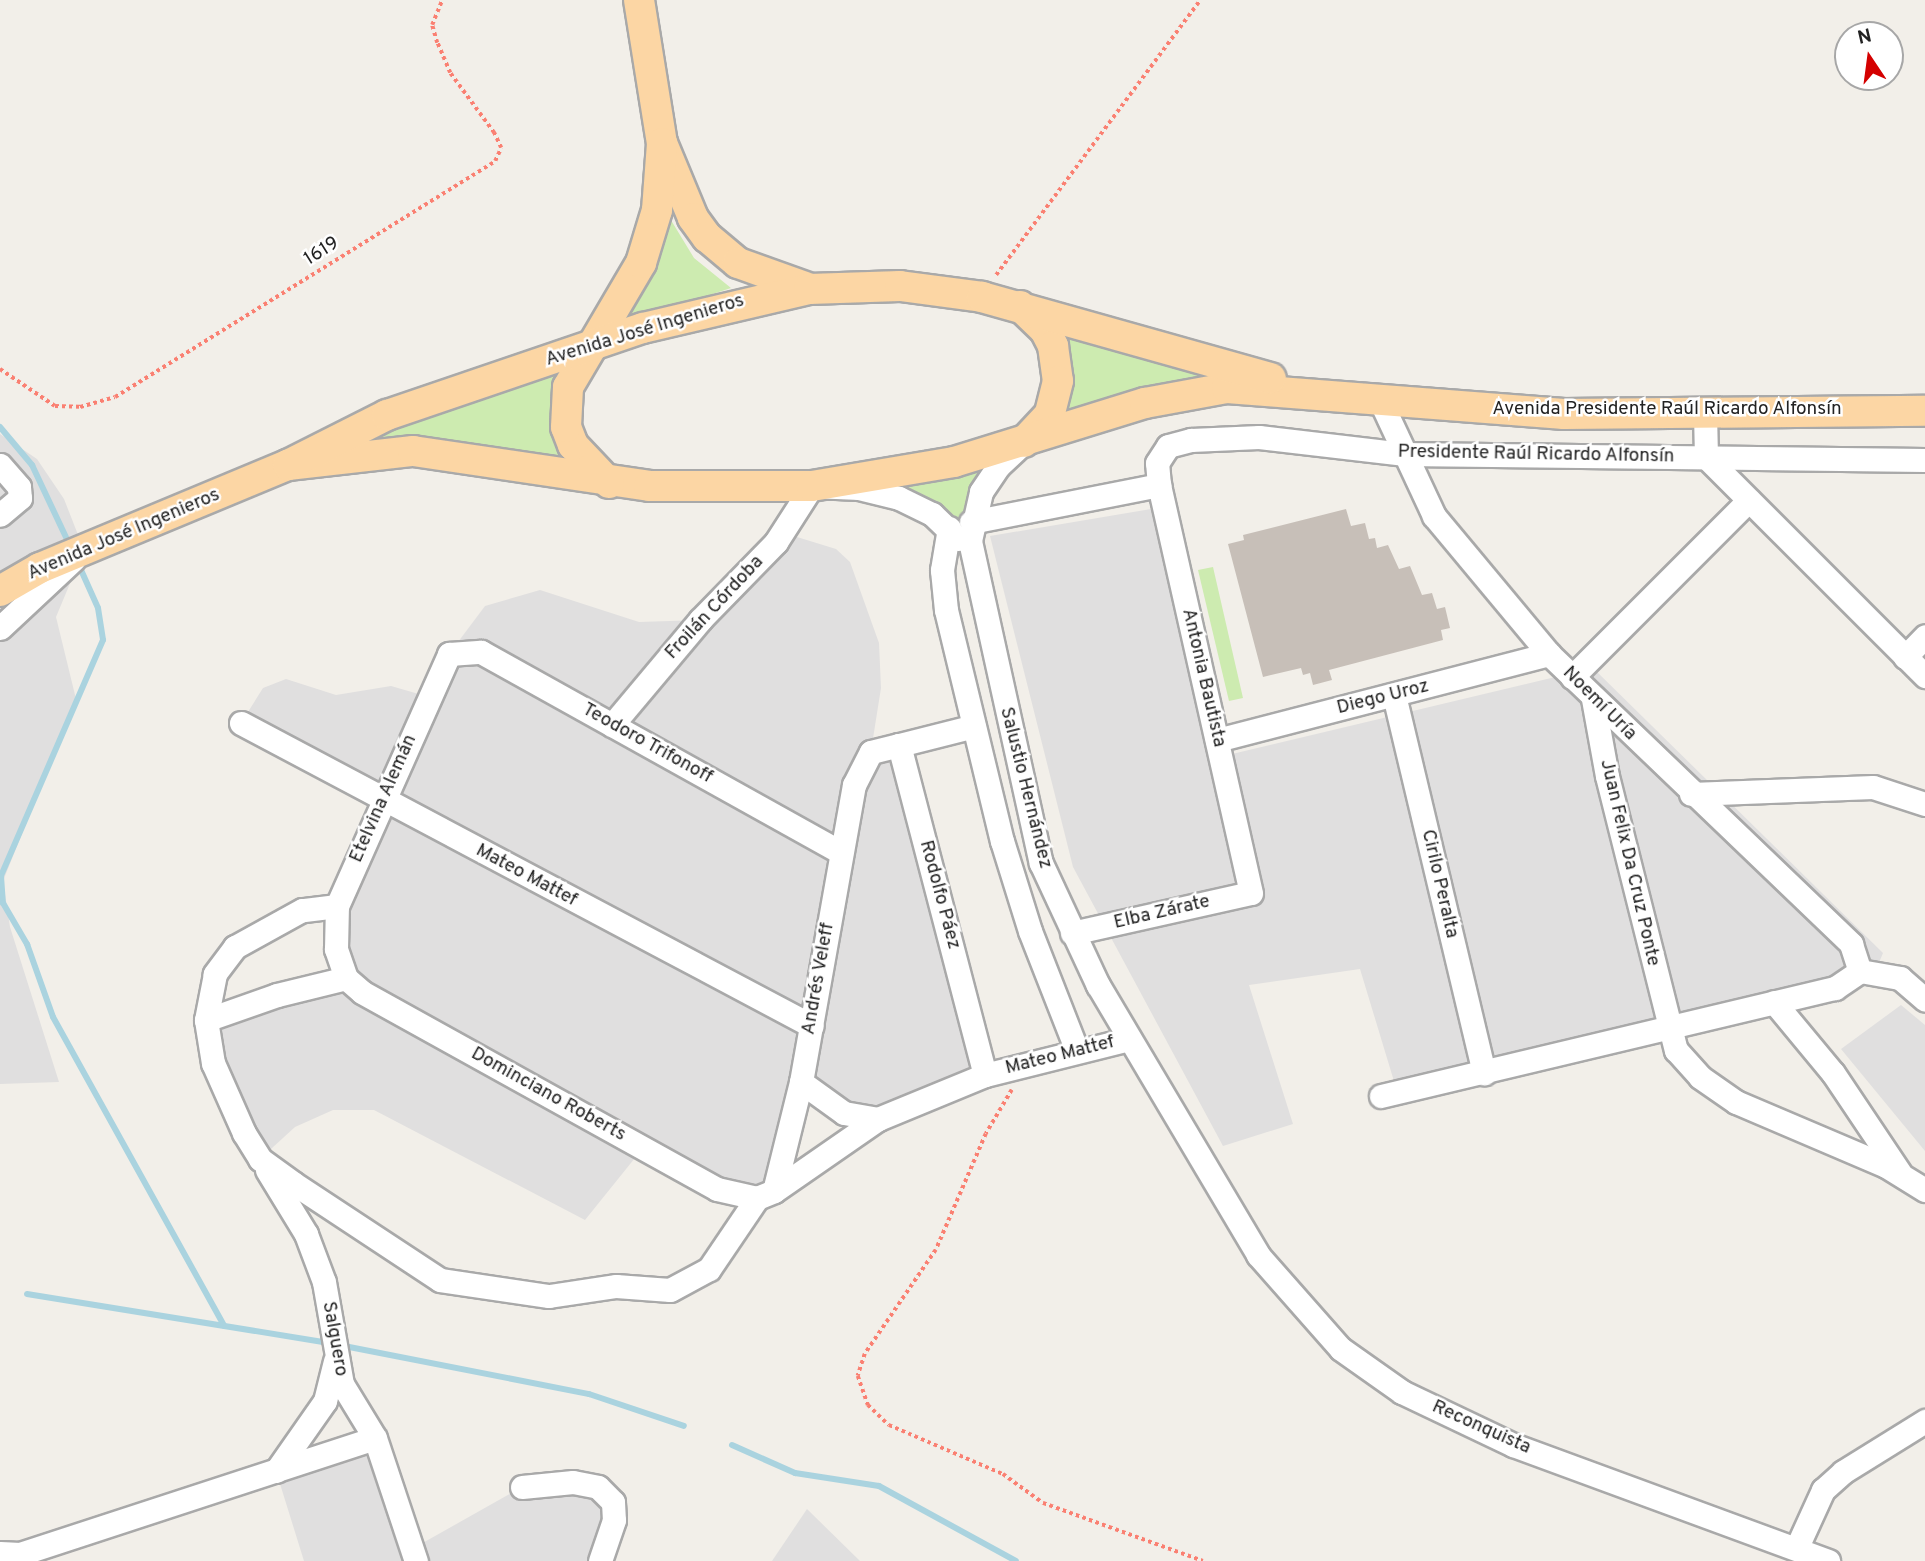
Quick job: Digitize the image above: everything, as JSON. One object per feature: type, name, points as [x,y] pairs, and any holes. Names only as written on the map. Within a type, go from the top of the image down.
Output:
[{"type":"main road","points":[[639,0],[662,143],[684,201],[707,237],[738,263],[809,289]]},
{"type":"main road","points":[[609,483],[584,462],[566,427],[568,387],[589,345],[630,286],[648,245],[657,210],[662,143]]},
{"type":"main road","name":"Avenida José Ingenieros","points":[[0,591],[40,568],[288,465],[387,415],[589,345],[697,312],[809,289],[900,286],[982,297],[1020,306]]},
{"type":"main road","points":[[1020,306],[1045,330],[1053,346],[1058,380],[1050,414],[1023,443]]},
{"type":"main road","name":"Avenida Presidente Raúl Ricardo Alfonsín","points":[[1020,306],[1325,393]]},
{"type":"main road","name":"Avenida Presidente Raúl Ricardo Alfonsín","points":[[1023,443],[1200,390],[1243,387],[1564,414],[1925,411]]},
{"type":"main road","name":"Avenida José Ingenieros","points":[[288,465],[388,452],[438,452],[609,483],[717,489],[812,486],[919,470],[1023,443]]},
{"type":"street","name":"Noemí Uría","points":[[1380,400],[1434,516],[1549,654],[1691,794],[1851,944],[1860,971]]},
{"type":"street","points":[[1705,413],[1706,457],[1925,676]]},
{"type":"street","name":"Presidente Raúl Ricardo Alfonsín","points":[[971,522],[1158,474],[1168,446],[1221,438],[1259,437],[1403,454],[1925,460]]},
{"type":"street","points":[[971,522],[986,483],[1023,443]]},
{"type":"street","points":[[0,465],[19,486],[20,498],[0,514]]},
{"type":"street","name":"Antonia Bautista","points":[[1158,474],[1251,893]]},
{"type":"street","points":[[812,486],[886,493],[925,509],[948,528],[966,551],[974,573]]},
{"type":"street","name":"Froilán Córdoba","points":[[611,725],[700,620],[776,542],[812,486]]},
{"type":"street","points":[[1572,677],[1749,500]]},
{"type":"street","name":"Salustio Hernández","points":[[971,522],[974,573],[1041,863],[1072,933],[1129,1039],[1213,1183]]},
{"type":"street","points":[[948,528],[942,570],[946,610],[974,726],[1030,931],[1077,1051]]},
{"type":"street","points":[[0,628],[84,550]]},
{"type":"street","points":[[0,584],[40,568]]},
{"type":"street","points":[[1905,657],[1925,636]]},
{"type":"street","name":"Teodoro Trifonoff","points":[[449,654],[481,652],[841,852]]},
{"type":"street","name":"Etelvina Alemán","points":[[346,978],[336,948],[337,906],[449,654]]},
{"type":"street","name":"Diego Uroz","points":[[1217,740],[1549,654]]},
{"type":"street","name":"Cirilo Peralta","points":[[1394,695],[1484,1073]]},
{"type":"street","name":"Juan Felix Da Cruz Ponte","points":[[1593,699],[1668,1027],[1676,1050],[1700,1077],[1736,1102],[1902,1176],[1925,1190]]},
{"type":"street","name":"Mateo Mattef","points":[[241,723],[384,802],[812,1026]]},
{"type":"street","points":[[899,745],[974,726]]},
{"type":"street","name":"Andrés Veleff","points":[[765,1195],[801,1082],[854,785],[871,751],[899,745]]},
{"type":"street","name":"Rodolfo Páez","points":[[899,745],[985,1074]]},
{"type":"street","points":[[1691,794],[1873,787],[1925,804]]},
{"type":"street","name":"Elba Zárate","points":[[1072,933],[1251,893]]},
{"type":"street","points":[[206,1020],[215,974],[234,947],[302,910],[337,906]]},
{"type":"street","points":[[1381,1096],[1835,988],[1860,971],[1900,978],[1925,1000]]},
{"type":"street","points":[[206,1020],[277,995],[346,978]]},
{"type":"street","name":"Dominciano Roberts","points":[[346,978],[362,992],[717,1189],[765,1195]]},
{"type":"street","points":[[1774,1002],[1833,1073],[1902,1176]]},
{"type":"street","name":"Salguero","points":[[206,1020],[213,1063],[226,1096],[310,1246],[324,1282],[342,1384],[375,1438],[416,1561]]},
{"type":"street","name":"Mateo Mattef","points":[[765,1195],[878,1119],[985,1074],[1129,1039]]},
{"type":"street","points":[[801,1082],[844,1114],[878,1119]]},
{"type":"street","points":[[260,1159],[440,1280],[549,1296],[616,1286],[670,1290],[709,1269],[765,1195]]},
{"type":"street","name":"Reconquista","points":[[1213,1183],[1258,1255],[1299,1305],[1341,1349],[1402,1392],[1513,1445],[1797,1547],[1828,1561]]},
{"type":"street","points":[[276,1471],[325,1401],[336,1357]]},
{"type":"street","points":[[1797,1547],[1813,1504],[1824,1490],[1843,1472],[1925,1421]]},
{"type":"street","points":[[0,1553],[20,1554],[375,1438]]},
{"type":"street","points":[[522,1487],[573,1482],[597,1487],[613,1502],[614,1520],[600,1561]]},
{"type":"path","name":"1619","points":[[0,369],[55,406],[80,407],[115,397],[495,161],[501,148],[494,133],[450,73],[437,44],[432,25],[442,0]]},
{"type":"path","points":[[982,297],[1026,229],[1200,0]]},
{"type":"path","points":[[1027,1064],[986,1134],[936,1250],[864,1354],[858,1376],[868,1405],[889,1425],[1003,1475],[1043,1503],[1203,1561]]},
{"type":"shaded area","points":[[0,434],[37,459],[64,499],[84,550],[56,617],[76,699],[3,881],[10,927],[59,1082],[0,1084]]},
{"type":"shaded area","points":[[1151,509],[1211,759],[1593,668],[1883,953],[1871,982],[1400,1101],[1360,969],[1249,985],[1293,1124],[1223,1146],[1073,867],[990,536]]},
{"type":"shaded area","points":[[797,537],[836,549],[850,562],[879,643],[881,688],[871,751],[899,745],[985,1075],[878,1119],[801,1082],[774,1191],[757,1198],[643,1148],[585,1220],[374,1110],[333,1110],[295,1127],[260,1159],[206,1020],[346,977],[337,906],[383,802],[241,723],[263,688],[286,679],[336,695],[391,686],[429,697],[449,654],[485,606],[540,590],[639,622],[700,620],[776,542]]},
{"type":"shaded area","points":[[1901,1005],[1925,1025],[1925,1151],[1841,1049]]},
{"type":"shaded area","points":[[375,1438],[412,1549],[522,1487],[573,1482],[613,1502],[600,1561],[304,1561],[276,1471]]},
{"type":"shaded area","points":[[807,1509],[860,1561],[772,1561]]},
{"type":"green space","points":[[666,212],[694,258],[731,288],[611,327]]},
{"type":"green space","points":[[1044,325],[1242,379],[1061,421]]},
{"type":"green space","points":[[560,369],[550,423],[563,465],[345,446]]},
{"type":"green space","points":[[991,466],[970,493],[960,525],[944,508],[902,486]]},
{"type":"green space","points":[[1213,567],[1243,698],[1229,701],[1198,570]]},
{"type":"building","points":[[1346,509],[1351,526],[1365,523],[1369,539],[1375,538],[1377,548],[1388,545],[1399,569],[1410,566],[1422,595],[1432,593],[1437,609],[1445,607],[1450,628],[1441,630],[1443,640],[1329,670],[1332,680],[1313,685],[1310,673],[1303,675],[1301,668],[1263,677],[1228,544],[1244,540],[1243,535]]},
{"type":"waterway","points":[[0,427],[32,465],[71,548]]},
{"type":"waterway","points":[[77,561],[98,608],[103,640],[1,876],[3,903],[27,944],[53,1017],[224,1326]]},
{"type":"waterway","points":[[27,1294],[329,1343]]},
{"type":"waterway","points":[[339,1345],[589,1394],[684,1426]]},
{"type":"waterway","points":[[732,1445],[795,1473],[879,1486],[1016,1561]]}]
